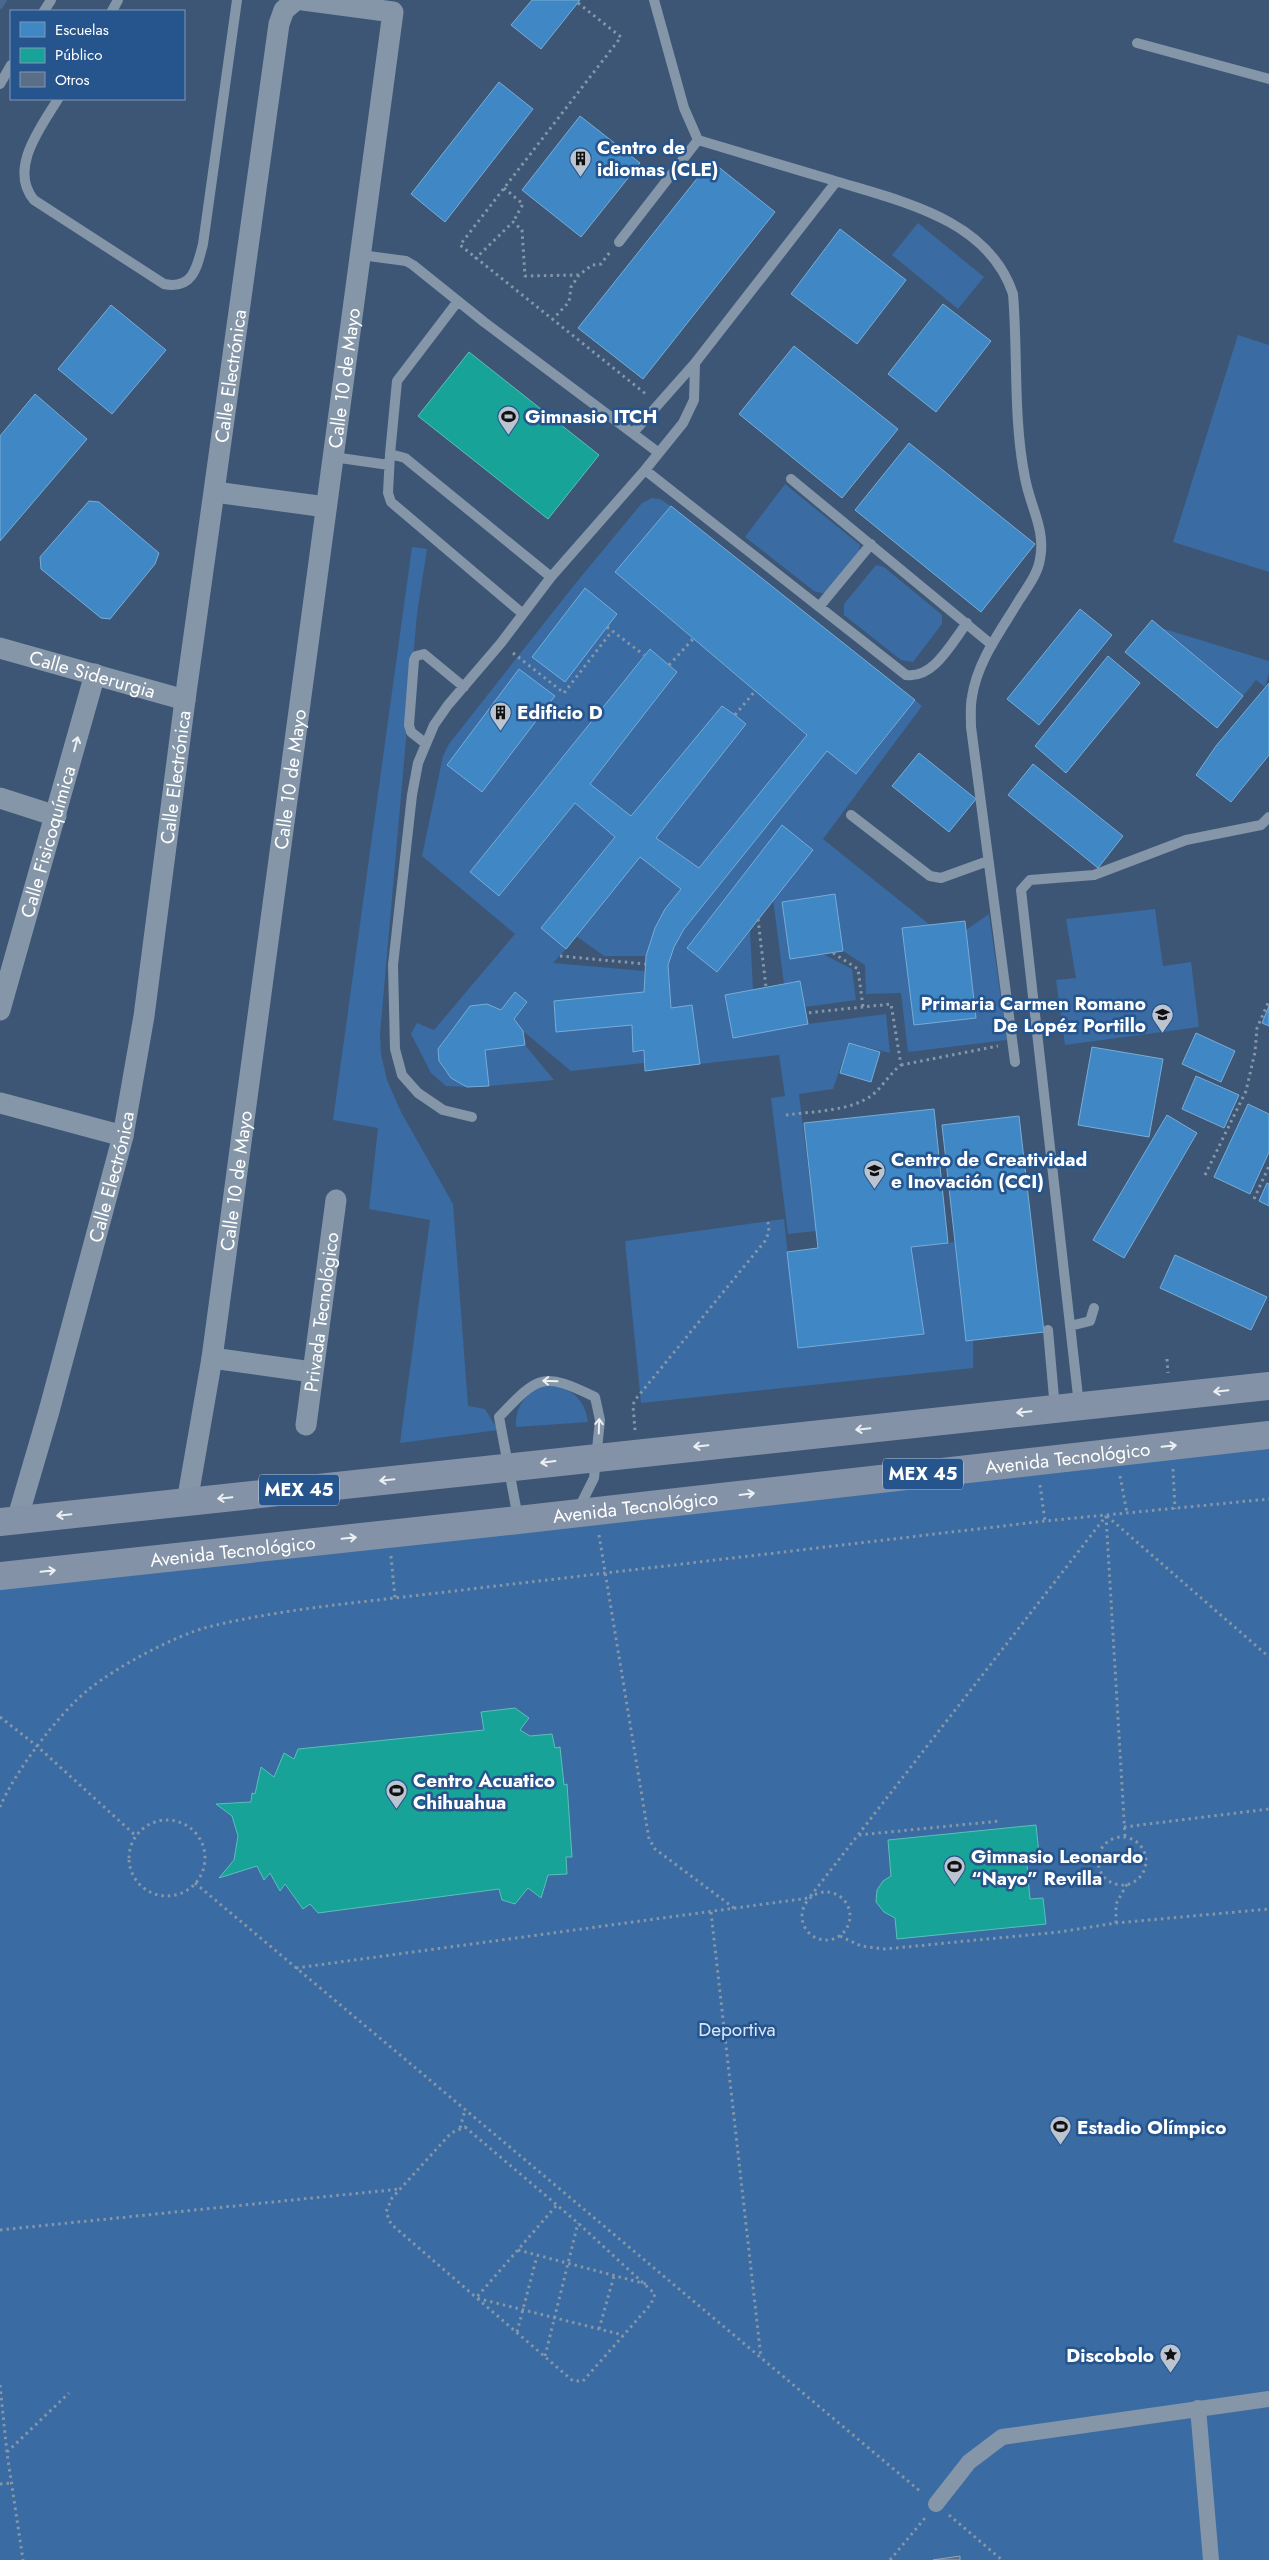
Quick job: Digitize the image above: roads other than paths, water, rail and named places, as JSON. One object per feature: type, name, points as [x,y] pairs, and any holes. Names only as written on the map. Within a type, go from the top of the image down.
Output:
[{"type":"main road","name":"MEX 45","points":[[8,1521],[597,1456],[1269,1386]]},
{"type":"main road","name":"Avenida Tecnológico","points":[[0,1576],[518,1520],[1269,1435]]},
{"type":"street","name":"Calle Electrónica","points":[[8,1521],[49,1411],[122,1136],[144,1016],[185,700],[279,24],[284,10],[296,0]]},
{"type":"street","points":[[303,0],[394,6]]},
{"type":"street","name":"Calle 10 de Mayo","points":[[187,1502],[212,1358],[394,6]]},
{"type":"street","points":[[215,492],[326,506]]},
{"type":"street","name":"Calle Siderurgia","points":[[0,648],[185,700]]},
{"type":"street","name":"Calle Fisicoquímica","points":[[0,1010],[8,954],[56,816],[95,674]]},
{"type":"street","points":[[0,798],[56,816]]},
{"type":"street","points":[[0,1103],[122,1136]]},
{"type":"street","name":"Privada Tecnológico","points":[[306,1425],[336,1200]]},
{"type":"street","points":[[212,1358],[312,1372]]},
{"type":"street","points":[[936,2504],[968,2462],[1002,2437],[1269,2399]]},
{"type":"street","points":[[1198,2408],[1210,2560]]},
{"type":"lane","points":[[57,100],[24,166],[26,191],[34,200],[164,284],[174,286],[184,282],[193,276],[203,244],[237,0]]},
{"type":"lane","points":[[654,0],[684,108],[698,140],[898,199],[934,214],[958,228],[992,254],[1005,272],[1013,294],[1015,387],[1025,479],[1041,531],[1042,546],[1040,562],[1031,580],[992,645],[976,676],[971,698],[971,727],[1016,1062]]},
{"type":"lane","points":[[1137,43],[1269,79]]},
{"type":"lane","points":[[0,84],[10,67]]},
{"type":"lane","points":[[619,242],[698,140]]},
{"type":"lane","points":[[633,433],[695,363],[836,182]]},
{"type":"lane","points":[[361,255],[406,261],[659,453]]},
{"type":"lane","points":[[458,301],[397,381],[388,493],[391,502],[523,614]]},
{"type":"lane","points":[[472,1117],[443,1110],[418,1093],[402,1075],[395,1049],[393,965],[412,794],[418,763],[434,724],[501,643],[551,577],[645,470],[683,423],[694,400],[695,363]]},
{"type":"lane","points":[[333,457],[405,458],[551,577]]},
{"type":"lane","points":[[645,470],[906,675],[916,677],[929,670],[967,622]]},
{"type":"lane","points":[[791,479],[967,622],[992,645]]},
{"type":"lane","points":[[819,607],[871,544]]},
{"type":"lane","points":[[425,743],[411,732],[409,725],[414,660],[420,654],[424,654],[464,688]]},
{"type":"lane","points":[[851,815],[930,876],[941,878],[988,861]]},
{"type":"lane","points":[[1067,1408],[1070,1326],[1021,890],[1030,880],[1094,875],[1186,840],[1261,826],[1269,817]]},
{"type":"lane","points":[[1070,1326],[1090,1321],[1094,1308]]},
{"type":"lane","points":[[1048,1330],[1067,1408]]},
{"type":"lane","points":[[518,1520],[499,1416],[527,1388],[538,1381],[561,1382],[595,1397],[600,1420],[597,1456],[586,1512]]},
{"type":"waterway","points":[[0,6],[4,0]]},
{"type":"place","name":"Centro de idiomas (CLE)","points":[[581,177]]},
{"type":"place","name":"Gimnasio ITCH","points":[[509,435]]},
{"type":"place","name":"Edificio D","points":[[501,731]]},
{"type":"place","name":"Primaria Carmen Romano De Lopéz Portillo","points":[[1162,1033]]},
{"type":"place","name":"Centro de Creatividad e Inovación (CCI)","points":[[875,1189]]},
{"type":"place","name":"Centro Acuatico Chihuahua","points":[[397,1810]]},
{"type":"place","name":"Gimnasio Leonardo “Nayo” Revilla","points":[[955,1886]]},
{"type":"place","name":"Estadio Olímpico","points":[[1061,2146]]},
{"type":"place","name":"Discobolo","points":[[1170,2374]]},
{"type":"park label","name":"Deportiva","points":[[737,2029]]}]
